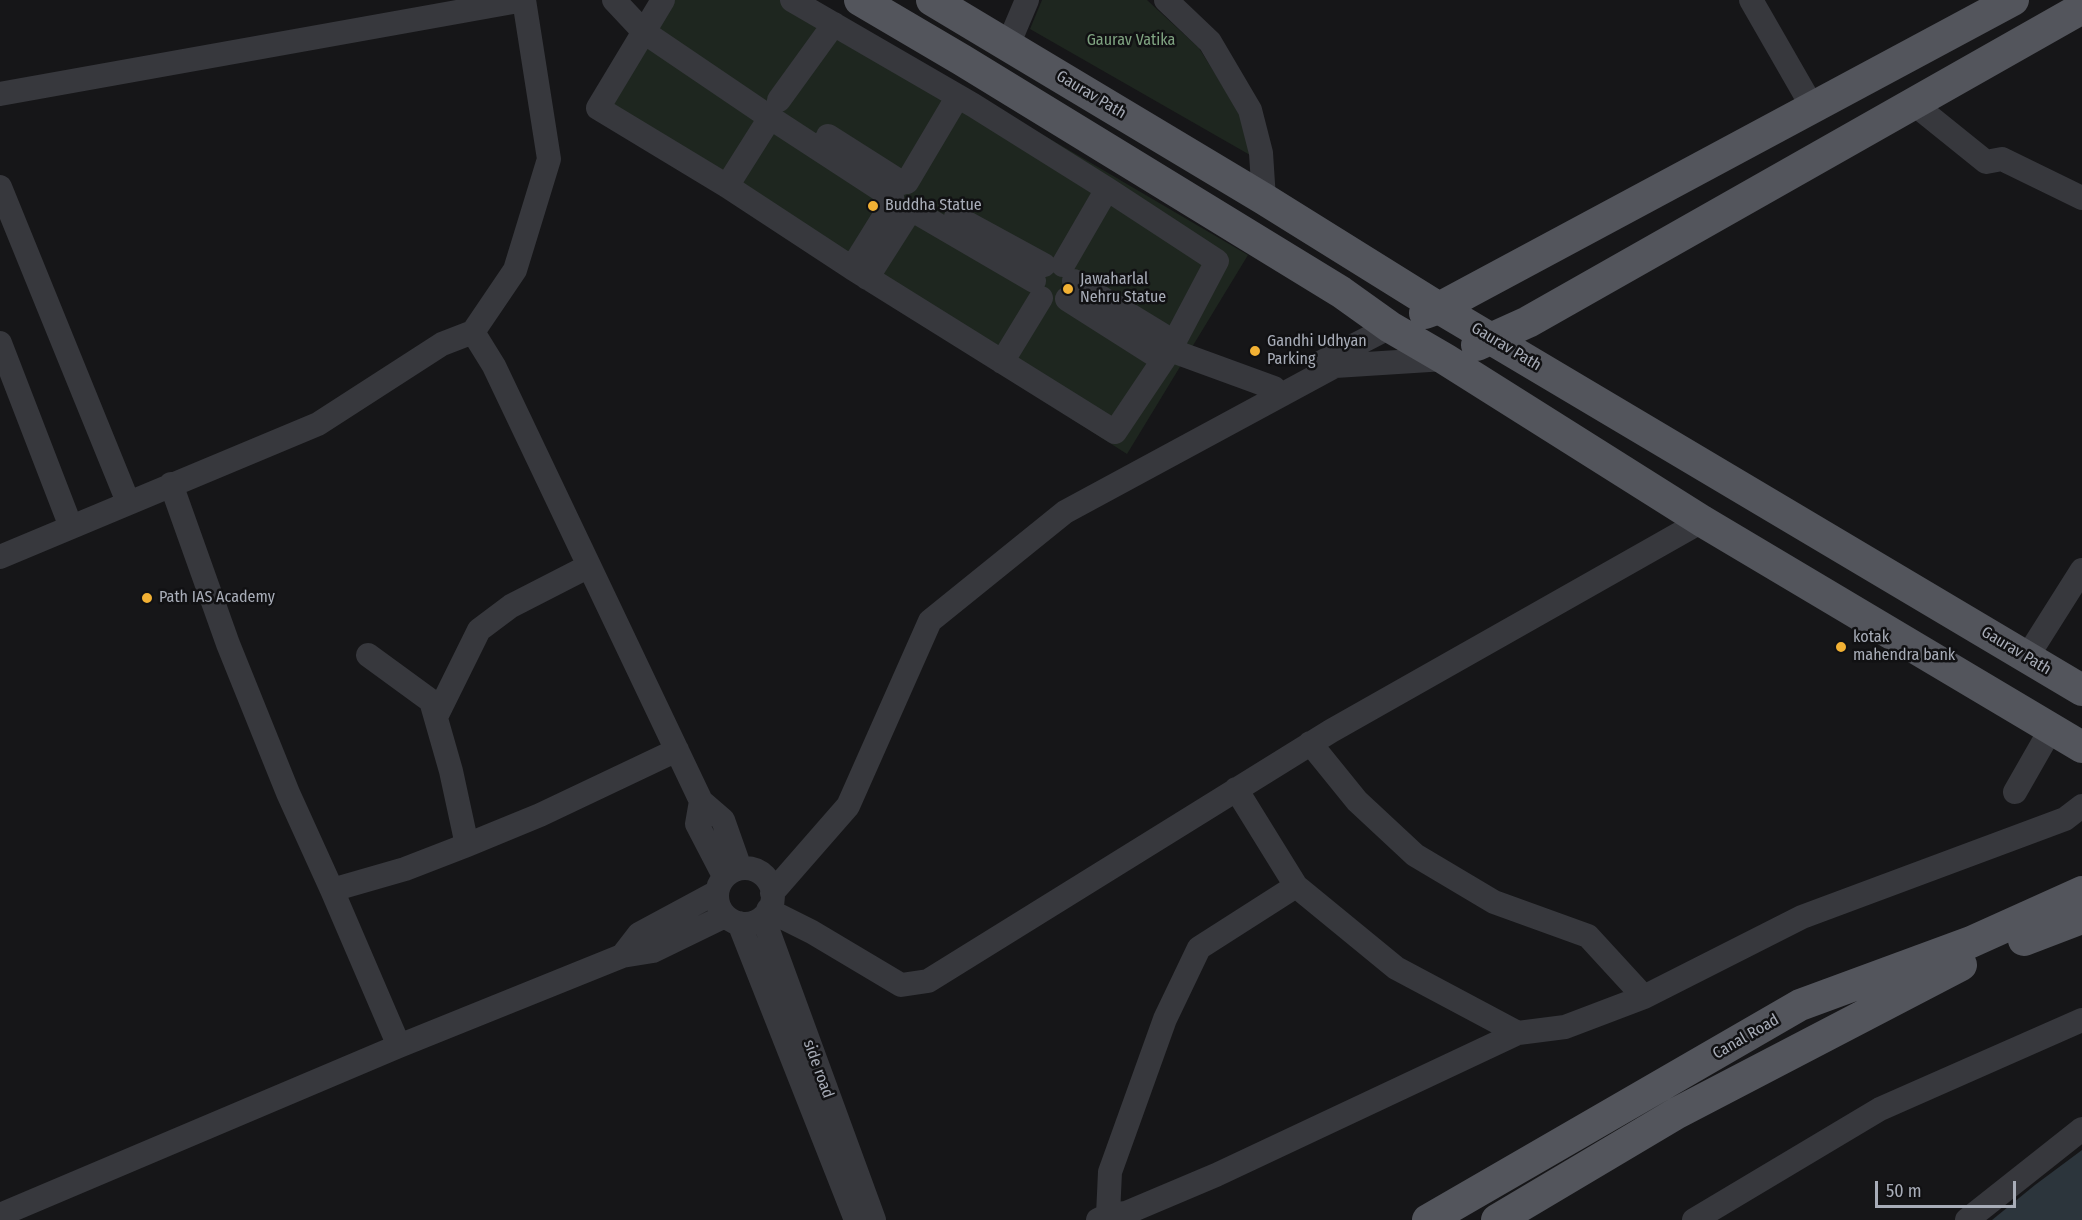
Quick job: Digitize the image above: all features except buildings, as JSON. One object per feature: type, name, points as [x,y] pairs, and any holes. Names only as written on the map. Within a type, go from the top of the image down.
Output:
[{"type":"main road","points":[[860,0],[1331,286],[1390,327],[1445,359],[1702,521],[2082,747]]},
{"type":"main road","name":"Gaurav Path","points":[[932,0],[1264,199],[1439,308],[2082,690]]},
{"type":"main road","points":[[1390,327],[1439,308],[2013,0]]},
{"type":"main road","points":[[1445,359],[1528,322],[2082,8]]},
{"type":"main road","name":"Canal Road","points":[[1428,1220],[1800,1005],[1971,942],[2082,892]]},
{"type":"main road","name":"Canal Road","points":[[1497,1220],[1677,1113],[1949,970],[2082,918]]},
{"type":"street","points":[[0,94],[524,0],[549,159],[515,270],[473,332],[442,344],[318,424],[0,557]]},
{"type":"street","points":[[614,0],[653,17],[774,111],[908,197],[1172,351],[1274,388]]},
{"type":"street","points":[[653,17],[598,108],[727,186],[860,273],[1115,432],[1172,351],[1218,261],[966,101],[792,0]]},
{"type":"street","points":[[1008,45],[1027,0]]},
{"type":"street","points":[[1166,0],[1210,42],[1250,110],[1261,153],[1264,199]]},
{"type":"street","points":[[1751,0],[1813,108]]},
{"type":"street","points":[[727,186],[774,111],[834,24]]},
{"type":"street","points":[[860,273],[966,101]]},
{"type":"street","points":[[1914,104],[1986,162],[2002,159],[2082,198]]},
{"type":"street","points":[[0,188],[128,502]]},
{"type":"street","points":[[1002,362],[1054,282],[1107,189]]},
{"type":"street","points":[[473,332],[494,366],[701,801],[723,820],[727,879],[717,901],[732,919],[748,924],[837,799],[918,618],[1051,510],[1119,469],[1390,327]]},
{"type":"street","points":[[0,343],[71,527]]},
{"type":"street","points":[[767,899],[848,806],[930,621],[1065,512],[1335,366],[1445,359]]},
{"type":"street","points":[[171,484],[228,644],[288,793],[399,1046]]},
{"type":"street","points":[[622,957],[639,934],[727,879],[758,871],[767,899],[812,932],[901,985],[928,981],[1310,743],[1702,521]]},
{"type":"street","points":[[436,717],[479,630],[511,606],[589,566]]},
{"type":"street","points":[[2027,657],[2082,570]]},
{"type":"street","points":[[368,655],[430,702],[452,771],[467,845]]},
{"type":"street","points":[[2015,792],[2051,729]]},
{"type":"street","points":[[1310,743],[1358,801],[1415,855],[1494,902],[1588,936],[1644,997]]},
{"type":"street","points":[[332,890],[405,869],[467,845],[540,815],[677,750]]},
{"type":"street","points":[[1236,789],[1296,886],[1396,968],[1518,1034]]},
{"type":"street","points":[[1296,886],[1199,948],[1165,1019],[1110,1172],[1103,1218],[1126,1213],[1216,1175],[1518,1034],[1565,1027],[1644,997],[1802,917],[2065,819],[2082,806]]},
{"type":"street","name":"side road","points":[[767,899],[874,1220]]},
{"type":"street","points":[[0,1215],[399,1046],[622,957],[653,951],[732,919]]},
{"type":"street","name":"side road","points":[[732,919],[856,1220]]},
{"type":"street","points":[[1694,1220],[1880,1109],[2082,1020]]},
{"type":"street","points":[[1967,1220],[2082,1129]]},
{"type":"green space","points":[[653,0],[813,0],[1248,255],[1127,454],[587,110]]},
{"type":"green space","name":"Gaurav Vatika","points":[[1042,0],[1147,0],[1199,48],[1239,112],[1250,155],[1030,29]]},
{"type":"shaded area","points":[[2082,1150],[2082,1220],[1992,1220],[2035,1185]]},
{"type":"place","name":"Buddha Statue","points":[[873,206]]},
{"type":"place","name":"Jawaharlal Nehru Statue","points":[[1068,289]]},
{"type":"place","name":"Gandhi Udhyan Parking","points":[[1255,351]]},
{"type":"place","name":"Path IAS Academy","points":[[147,598]]},
{"type":"place","name":"kotak mahendra bank","points":[[1841,647]]}]
